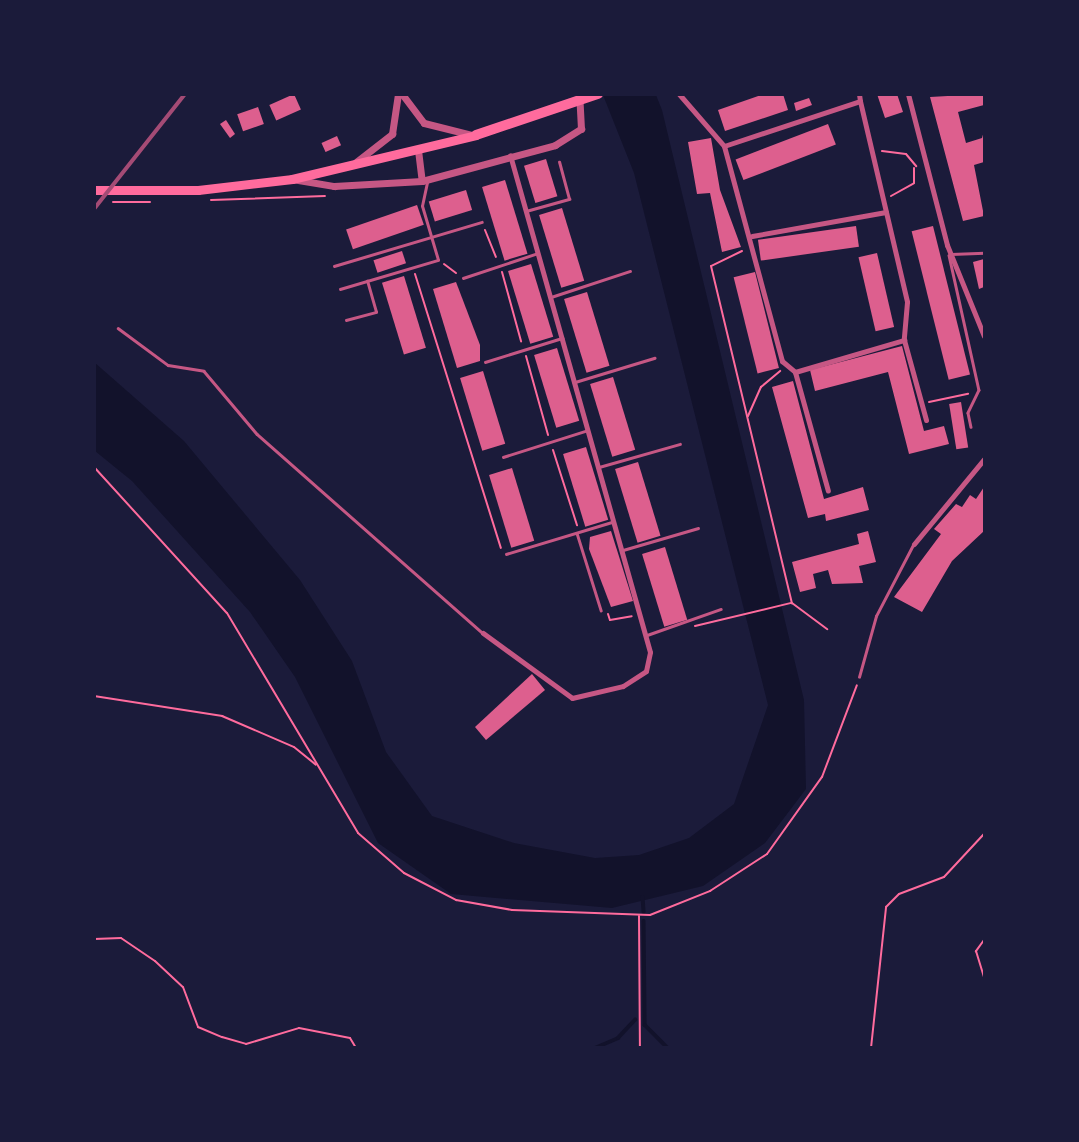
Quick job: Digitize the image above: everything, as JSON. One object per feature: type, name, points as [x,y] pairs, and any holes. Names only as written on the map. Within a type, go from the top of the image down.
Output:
[{"type":"highway","points":[[476,135],[598,94]]},
{"type":"main road","points":[[94,190],[198,190],[292,179],[348,168],[476,135]]},
{"type":"street","points":[[400,94],[424,123],[476,135]]},
{"type":"street","points":[[348,168],[392,134],[400,94]]},
{"type":"street","points":[[292,179],[334,186],[425,180],[575,137],[583,117],[579,94]]},
{"type":"street","points":[[679,94],[724,146],[752,236],[782,361],[795,372],[828,491]]},
{"type":"street","points":[[908,94],[947,245],[985,336]]},
{"type":"street","points":[[724,146],[860,98],[906,302],[904,340],[926,420]]},
{"type":"street","points":[[418,149],[425,180]]},
{"type":"street","points":[[483,633],[572,698],[608,692],[646,671],[647,635],[510,155]]},
{"type":"street","points":[[752,236],[886,212]]},
{"type":"street","points":[[795,372],[904,340]]},
{"type":"street","points":[[914,544],[985,459]]},
{"type":"lane","points":[[526,211],[569,199],[559,162]]},
{"type":"lane","points":[[340,289],[438,260],[422,206],[425,180]]},
{"type":"lane","points":[[334,266],[482,222]]},
{"type":"lane","points":[[947,245],[975,398],[971,427]]},
{"type":"lane","points":[[463,278],[538,253]]},
{"type":"lane","points":[[951,254],[985,253]]},
{"type":"lane","points":[[551,296],[630,271]]},
{"type":"lane","points":[[346,320],[376,312],[368,281]]},
{"type":"lane","points":[[118,328],[168,365],[204,372],[257,434],[483,633]]},
{"type":"lane","points":[[485,362],[562,338]]},
{"type":"lane","points":[[575,382],[654,358]]},
{"type":"lane","points":[[503,457],[589,430]]},
{"type":"lane","points":[[599,467],[680,444]]},
{"type":"lane","points":[[506,554],[615,522]]},
{"type":"lane","points":[[623,550],[698,528]]},
{"type":"lane","points":[[578,533],[601,610]]},
{"type":"lane","points":[[859,677],[876,616],[914,544]]},
{"type":"lane","points":[[647,635],[690,624],[721,609]]},
{"type":"path","points":[[874,153],[906,154],[914,167],[917,178],[894,196]]},
{"type":"path","points":[[914,167],[924,164]]},
{"type":"path","points":[[204,200],[337,195]]},
{"type":"path","points":[[105,201],[164,201]]},
{"type":"path","points":[[482,222],[500,266],[578,533]]},
{"type":"path","points":[[752,236],[747,249],[711,266],[792,603],[827,629]]},
{"type":"path","points":[[438,260],[463,278]]},
{"type":"path","points":[[413,267],[496,542],[506,554]]},
{"type":"path","points":[[747,417],[782,361]]},
{"type":"path","points":[[921,404],[965,393],[975,398]]},
{"type":"path","points":[[94,467],[227,613],[288,706],[317,765],[366,841],[434,891],[512,910],[639,915],[670,912],[767,854],[822,777],[859,677]]},
{"type":"path","points":[[690,624],[733,619],[792,603]]},
{"type":"path","points":[[601,610],[606,608],[610,621],[641,614]]},
{"type":"path","points":[[94,696],[222,716],[294,747],[317,765]]},
{"type":"path","points":[[871,1048],[886,908],[899,894],[944,877],[985,834]]},
{"type":"path","points":[[639,915],[640,1048]]},
{"type":"path","points":[[94,939],[121,938],[155,961],[183,987],[198,1027],[222,1037],[246,1044],[299,1028],[350,1038],[356,1048]]},
{"type":"path","points":[[985,940],[976,951],[985,977]]},
{"type":"shaded area","points":[[603,95],[656,95],[662,110],[804,700],[806,789],[765,843],[703,886],[612,908],[451,894],[378,843],[295,677],[250,612],[132,481],[95,451],[94,362],[184,441],[300,580],[352,661],[386,752],[432,816],[514,843],[595,858],[639,855],[689,838],[734,804],[768,705],[634,173]]},
{"type":"building","points":[[294,94],[301,110],[276,121],[269,105]]},
{"type":"building","points":[[764,94],[783,94],[788,110],[725,131],[718,110]]},
{"type":"building","points":[[877,94],[897,94],[903,112],[885,118]]},
{"type":"building","points":[[983,94],[984,105],[958,112],[966,143],[982,138],[984,131],[984,162],[974,165],[984,216],[963,221],[930,97]]},
{"type":"building","points":[[809,98],[812,105],[796,111],[794,103]]},
{"type":"building","points":[[258,107],[264,124],[243,131],[237,114]]},
{"type":"building","points":[[226,120],[235,134],[230,138],[220,124]]},
{"type":"building","points":[[828,124],[836,145],[743,180],[736,159]]},
{"type":"building","points":[[337,136],[341,145],[326,152],[321,143]]},
{"type":"building","points":[[711,138],[720,190],[741,247],[722,252],[710,193],[697,194],[688,142]]},
{"type":"building","points":[[546,159],[557,196],[535,203],[524,166]]},
{"type":"building","points":[[505,180],[528,254],[505,261],[482,187]]},
{"type":"building","points":[[466,190],[472,210],[435,221],[429,201]]},
{"type":"building","points":[[417,205],[424,225],[353,249],[346,229]]},
{"type":"building","points":[[562,208],[584,281],[561,288],[539,215]]},
{"type":"building","points":[[856,226],[859,247],[761,261],[758,240]]},
{"type":"building","points":[[933,226],[970,374],[949,380],[912,231]]},
{"type":"building","points":[[402,251],[406,263],[377,273],[373,260]]},
{"type":"building","points":[[877,253],[894,327],[876,331],[858,257]]},
{"type":"building","points":[[984,259],[984,287],[979,289],[973,262]]},
{"type":"building","points":[[531,264],[553,337],[530,344],[508,271]]},
{"type":"building","points":[[755,272],[779,368],[758,373],[734,277]]},
{"type":"building","points":[[404,276],[426,348],[404,354],[382,283]]},
{"type":"building","points":[[456,282],[480,345],[480,361],[457,368],[433,289]]},
{"type":"building","points":[[587,292],[610,366],[587,373],[564,299]]},
{"type":"building","points":[[902,346],[924,431],[944,426],[949,444],[909,454],[888,372],[815,391],[810,370]]},
{"type":"building","points":[[557,348],[579,421],[556,428],[534,355]]},
{"type":"building","points":[[483,371],[505,444],[482,451],[460,378]]},
{"type":"building","points":[[613,377],[635,450],[612,457],[590,384]]},
{"type":"building","points":[[793,381],[824,499],[863,487],[869,510],[826,521],[825,514],[808,518],[772,387]]},
{"type":"building","points":[[961,402],[968,447],[956,449],[949,404]]},
{"type":"building","points":[[586,447],[608,520],[585,527],[563,454]]},
{"type":"building","points":[[638,462],[661,536],[638,543],[615,469]]},
{"type":"building","points":[[512,468],[534,541],[511,548],[489,475]]},
{"type":"building","points":[[984,487],[984,531],[952,561],[922,612],[894,597],[941,534],[934,529],[956,504],[962,507],[970,495],[976,499]]},
{"type":"building","points":[[611,531],[633,601],[611,607],[589,549],[590,537]]},
{"type":"building","points":[[868,531],[876,562],[859,566],[863,583],[832,584],[828,570],[813,574],[816,588],[800,592],[792,562],[859,544],[857,534]]},
{"type":"building","points":[[665,547],[687,620],[664,627],[642,554]]},
{"type":"building","points":[[532,674],[545,690],[486,740],[475,727]]},
{"type":"waterway","points":[[643,897],[644,912]]},
{"type":"waterway","points":[[644,921],[645,1025],[668,1048]]},
{"type":"waterway","points":[[595,1048],[618,1038],[635,1020]]},
{"type":"railway","points":[[94,209],[185,94]]}]
